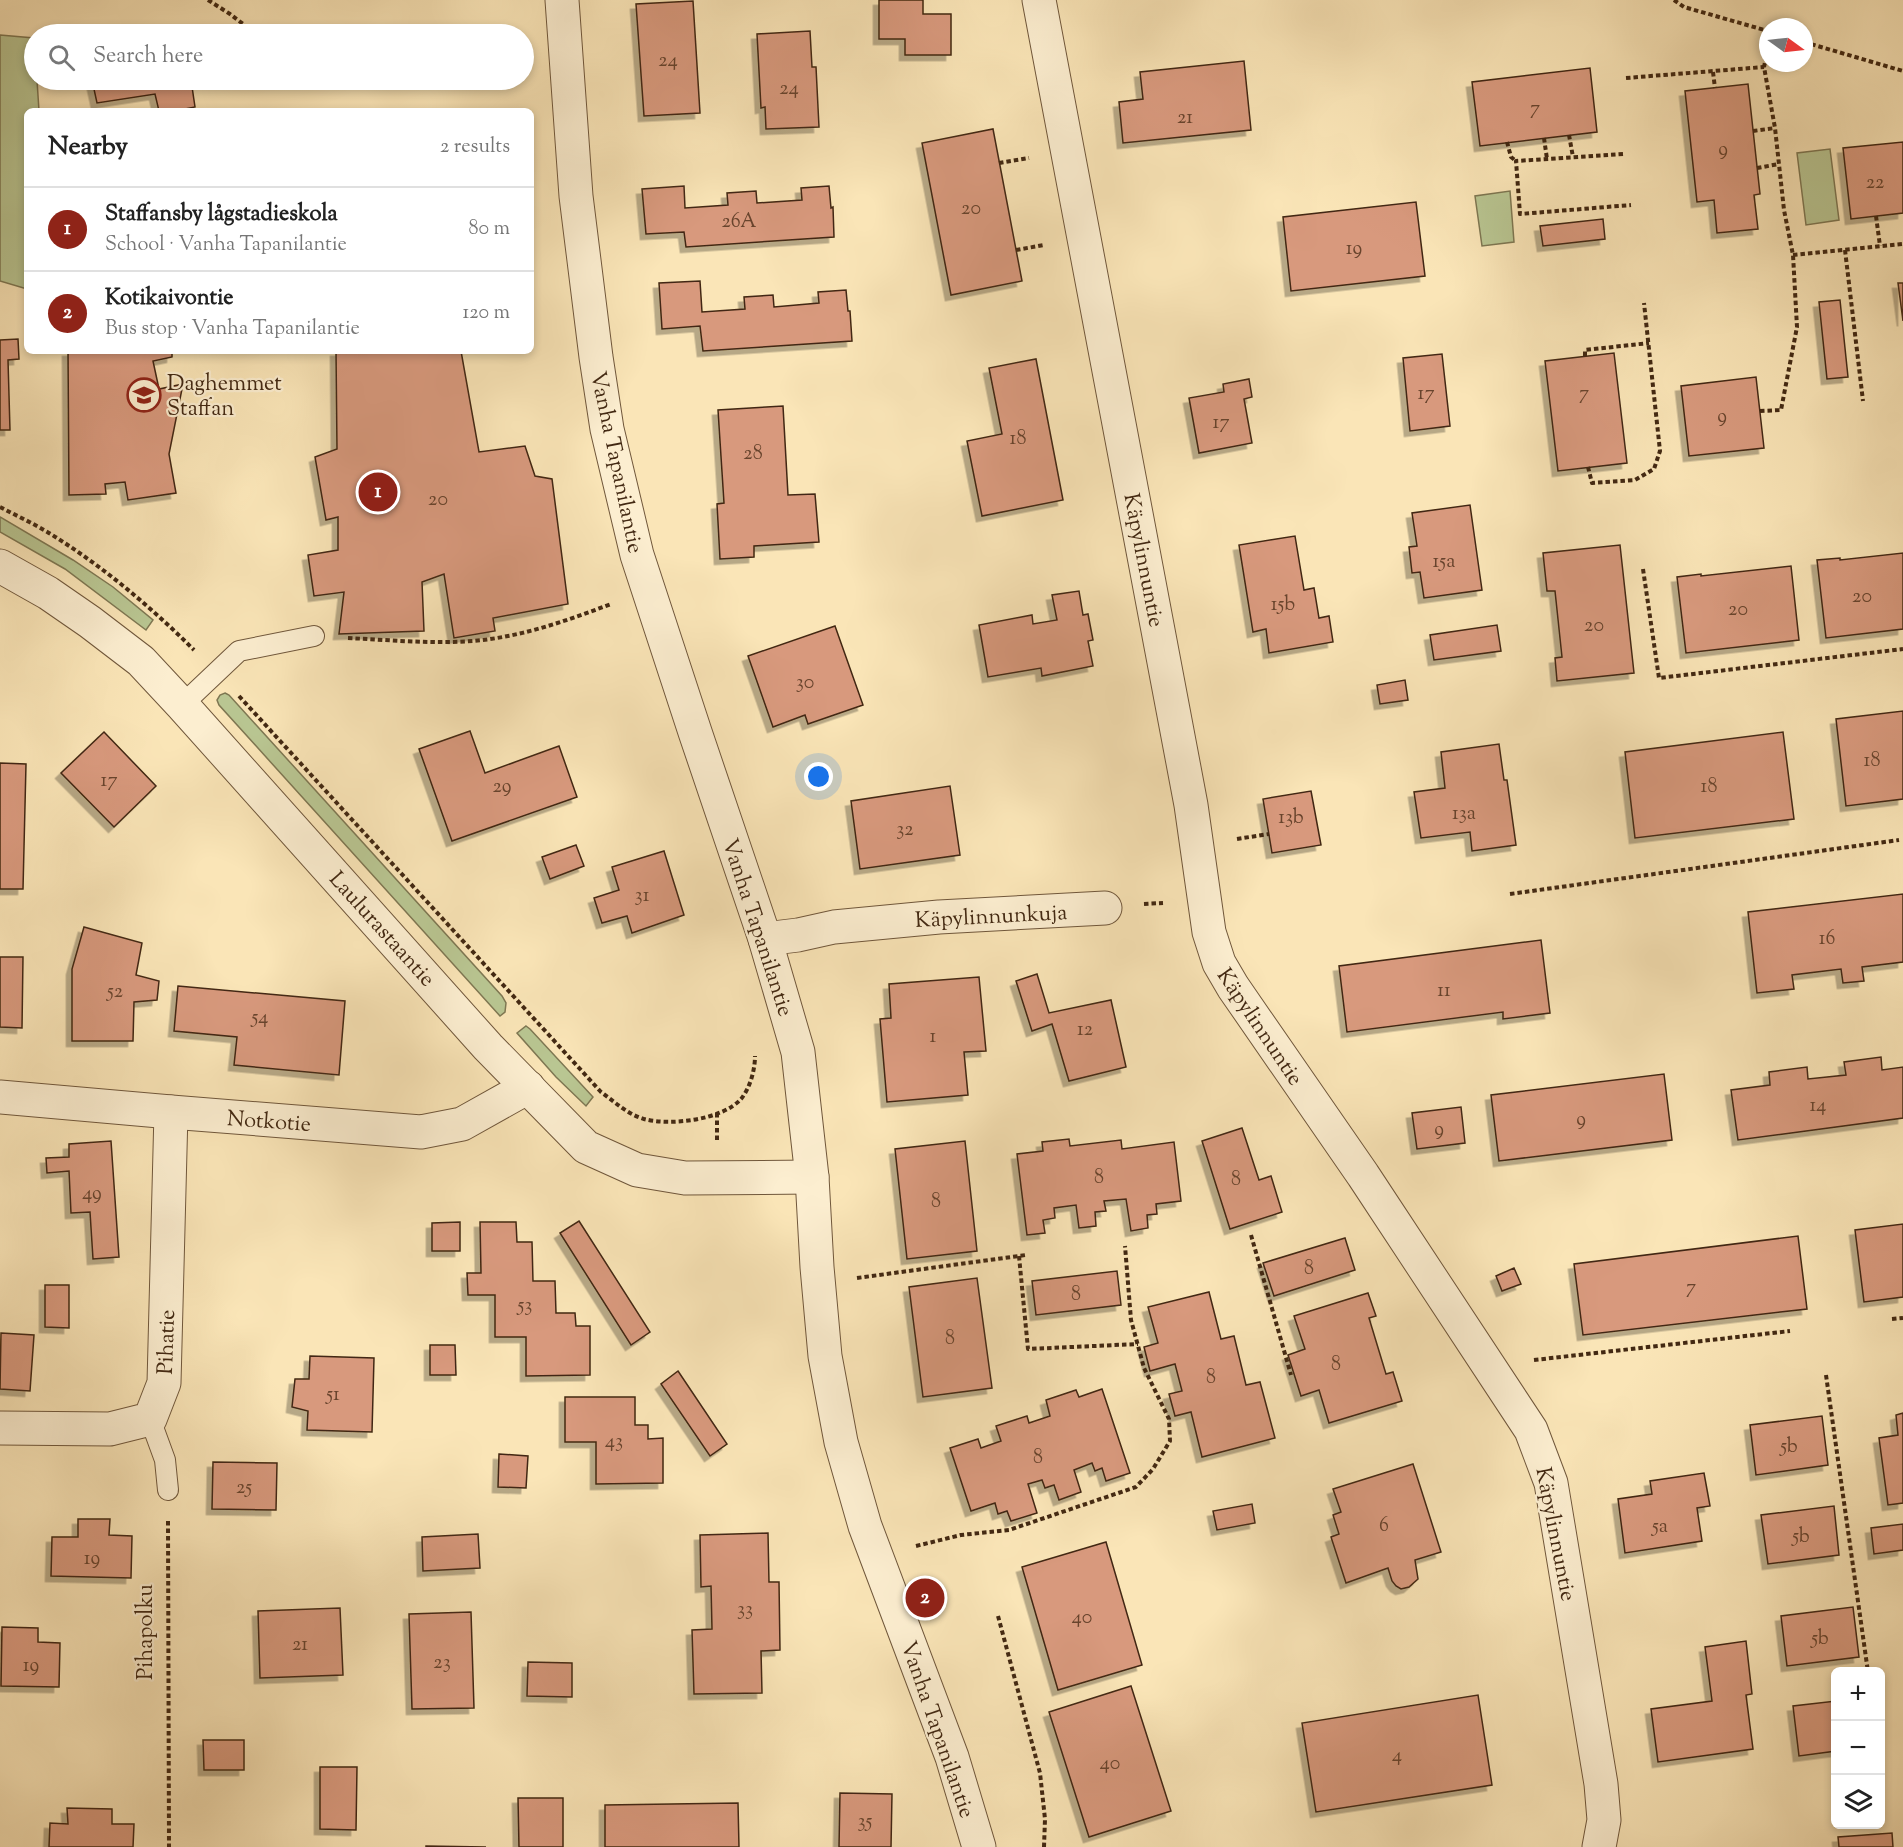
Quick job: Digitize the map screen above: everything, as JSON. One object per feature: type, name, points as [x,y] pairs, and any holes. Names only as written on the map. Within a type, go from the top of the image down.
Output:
[{"type":"street","name":"Vanha Tapanilantie","points":[[562,0],[576,196],[596,357],[608,429],[637,555],[765,939],[798,1052],[812,1176],[825,1356],[841,1442],[865,1526],[952,1757],[979,1847]]},
{"type":"street","name":"Käpylinnuntie","points":[[1039,0],[1191,805],[1209,932],[1219,963],[1233,987],[1363,1175],[1531,1430],[1551,1483],[1601,1784],[1604,1820],[1599,1847]]},
{"type":"street","name":"Laulurastaantie","points":[[0,566],[48,593],[141,661],[489,1047],[586,1147],[637,1170],[684,1178],[812,1176]]},
{"type":"street","name":"Käpylinnunkuja","points":[[765,939],[834,927],[939,917],[1105,908]]},
{"type":"street","name":"Notkotie","points":[[0,1097],[422,1132],[462,1124],[528,1087]]},
{"type":"street","name":"Pihatie","points":[[150,1419],[164,1383],[171,1112]]},
{"type":"street","points":[[0,1428],[110,1429],[150,1419]]},
{"type":"lane","points":[[182,705],[239,651],[314,636]]},
{"type":"lane","points":[[150,1419],[165,1460],[168,1490]]},
{"type":"path","points":[[208,0],[243,24]]},
{"type":"path","points":[[1674,0],[1684,7],[1759,28]]},
{"type":"path","points":[[1813,45],[1903,71]]},
{"type":"path","points":[[1626,78],[1759,67]]},
{"type":"path","points":[[1713,72],[1715,88]]},
{"type":"path","points":[[1760,411],[1781,410],[1797,327],[1793,255],[1784,210],[1775,128],[1765,72]]},
{"type":"path","points":[[1753,131],[1775,128]]},
{"type":"path","points":[[1569,135],[1573,157]]},
{"type":"path","points":[[1544,138],[1547,159]]},
{"type":"path","points":[[1507,142],[1511,157],[1516,161],[1623,154]]},
{"type":"path","points":[[999,163],[1039,156]]},
{"type":"path","points":[[1516,161],[1520,214],[1631,205]]},
{"type":"path","points":[[1757,168],[1779,164]]},
{"type":"path","points":[[1876,216],[1880,246]]},
{"type":"path","points":[[1793,255],[1903,244]]},
{"type":"path","points":[[1016,250],[1046,245]]},
{"type":"path","points":[[1845,250],[1863,400]]},
{"type":"path","points":[[1588,467],[1592,483],[1635,480],[1654,469],[1660,451],[1644,303]]},
{"type":"path","points":[[1585,356],[1585,350],[1649,343]]},
{"type":"path","points":[[0,507],[56,537],[116,579],[171,627],[218,673],[601,1092],[629,1113],[660,1122],[688,1121],[717,1113]]},
{"type":"path","points":[[1643,569],[1659,678],[1903,649]]},
{"type":"path","points":[[314,636],[414,641],[471,641],[502,637],[562,623],[617,602]]},
{"type":"path","points":[[1510,894],[1899,840]]},
{"type":"path","points":[[1105,908],[1170,902],[1209,932]]},
{"type":"path","points":[[1251,1235],[1292,1375]]},
{"type":"path","points":[[907,1548],[961,1535],[1009,1530],[1136,1487],[1153,1469],[1170,1441],[1170,1419],[1144,1368],[1131,1320],[1125,1246]]},
{"type":"path","points":[[850,1279],[1026,1255]]},
{"type":"path","points":[[1019,1256],[1028,1349],[1138,1344]]},
{"type":"path","points":[[1892,1319],[1903,1318]]},
{"type":"path","points":[[1527,1360],[1790,1331]]},
{"type":"path","points":[[1826,1375],[1867,1667]]},
{"type":"path","name":"Pihapolku","points":[[168,1490],[169,1847]]},
{"type":"path","points":[[998,1616],[1040,1773],[1045,1819],[1044,1847]]},
{"type":"green space","points":[[0,35],[24,37],[24,90],[38,90],[39,108],[24,108],[24,288],[0,281]]},
{"type":"green space","points":[[1830,149],[1839,220],[1806,225],[1797,153]]},
{"type":"green space","points":[[1510,191],[1514,242],[1482,246],[1475,196]]},
{"type":"green space","points":[[0,517],[73,560],[113,587],[153,620],[146,630],[65,569],[0,532]]},
{"type":"green space","points":[[225,693],[502,996],[506,1003],[505,1012],[500,1016],[219,705],[217,700]]},
{"type":"green space","points":[[526,1026],[593,1097],[586,1106],[556,1077],[517,1033]]},
{"type":"building","points":[[879,0],[923,0],[923,14],[951,14],[951,55],[905,55],[905,39],[879,39]]},
{"type":"building","points":[[693,1],[700,113],[644,116],[636,4]]},
{"type":"building","points":[[810,31],[812,67],[816,67],[819,127],[766,129],[765,107],[761,108],[757,34]]},
{"type":"building","points":[[1244,61],[1251,130],[1123,143],[1119,102],[1143,99],[1140,72]]},
{"type":"building","points":[[1590,68],[1597,132],[1480,146],[1472,82]]},
{"type":"building","points":[[1748,84],[1760,194],[1754,195],[1758,229],[1717,233],[1714,200],[1697,202],[1685,91]]},
{"type":"building","points":[[94,90],[192,90],[195,107],[158,108],[155,94],[97,103]]},
{"type":"building","points":[[993,129],[1022,281],[951,295],[922,143]]},
{"type":"building","points":[[1903,142],[1903,213],[1851,219],[1843,148]]},
{"type":"building","points":[[684,186],[685,208],[728,205],[727,193],[756,191],[757,203],[802,200],[801,188],[829,186],[831,208],[833,207],[834,237],[686,247],[684,232],[646,234],[642,189]]},
{"type":"building","points":[[1416,202],[1425,276],[1291,291],[1283,217]]},
{"type":"building","points":[[1603,219],[1605,239],[1543,246],[1540,226]]},
{"type":"building","points":[[700,281],[702,312],[745,309],[744,297],[773,295],[774,307],[819,303],[818,292],[846,290],[852,341],[703,351],[700,326],[662,329],[659,283]]},
{"type":"building","points":[[1898,283],[1903,283],[1903,321]]},
{"type":"building","points":[[1840,300],[1848,377],[1827,379],[1819,302]]},
{"type":"building","points":[[18,339],[19,359],[8,360],[10,430],[0,430],[0,340]]},
{"type":"building","points":[[1614,353],[1627,463],[1558,471],[1545,361]]},
{"type":"building","points":[[68,354],[172,354],[172,357],[153,361],[159,389],[183,384],[169,454],[176,493],[128,500],[125,482],[105,484],[106,494],[69,495]]},
{"type":"building","points":[[336,354],[462,354],[479,452],[525,446],[535,476],[552,479],[568,604],[493,618],[495,631],[454,638],[444,574],[422,582],[424,631],[339,634],[344,592],[314,596],[308,555],[338,550],[338,517],[326,520],[315,457],[337,449]]},
{"type":"building","points":[[1442,354],[1450,426],[1410,431],[1403,358]]},
{"type":"building","points":[[1036,359],[1063,500],[982,516],[967,441],[1002,434],[989,368]]},
{"type":"building","points":[[1756,377],[1764,448],[1689,456],[1681,386]]},
{"type":"building","points":[[1249,379],[1252,397],[1244,399],[1252,443],[1199,453],[1189,398],[1224,392],[1223,384]]},
{"type":"building","points":[[783,406],[788,495],[815,494],[819,542],[754,546],[754,557],[720,559],[717,504],[724,503],[718,410]]},
{"type":"building","points":[[1470,505],[1482,590],[1424,598],[1420,572],[1412,573],[1409,547],[1417,546],[1412,513]]},
{"type":"building","points":[[1295,536],[1304,590],[1314,588],[1319,618],[1329,616],[1333,642],[1269,653],[1266,629],[1253,632],[1239,545]]},
{"type":"building","points":[[1620,545],[1634,673],[1557,681],[1555,658],[1562,657],[1555,591],[1547,591],[1543,553]]},
{"type":"building","points":[[1903,553],[1903,629],[1826,638],[1817,560],[1840,558],[1840,560]]},
{"type":"building","points":[[1791,566],[1799,640],[1686,653],[1677,577]]},
{"type":"building","points":[[1079,591],[1083,615],[1088,614],[1093,640],[1088,641],[1093,666],[1042,676],[1041,668],[988,677],[979,625],[1032,615],[1033,624],[1057,620],[1052,595]]},
{"type":"building","points":[[1497,625],[1501,651],[1434,660],[1430,635]]},
{"type":"building","points":[[835,626],[863,705],[808,724],[805,715],[773,727],[748,656]]},
{"type":"building","points":[[1405,680],[1408,700],[1380,704],[1377,685]]},
{"type":"building","points":[[1903,711],[1903,799],[1846,806],[1836,719]]},
{"type":"building","points":[[470,731],[485,773],[559,746],[577,797],[452,841],[419,749]]},
{"type":"building","points":[[104,732],[156,786],[114,827],[61,773]]},
{"type":"building","points":[[1783,732],[1794,819],[1635,838],[1625,752]]},
{"type":"building","points":[[1499,744],[1504,780],[1507,780],[1516,845],[1472,851],[1470,832],[1421,838],[1414,792],[1445,788],[1441,752]]},
{"type":"building","points":[[0,763],[26,764],[23,889],[0,889]]},
{"type":"building","points":[[950,786],[960,855],[860,869],[851,801]]},
{"type":"building","points":[[1311,791],[1321,845],[1272,853],[1263,799]]},
{"type":"building","points":[[576,845],[584,866],[550,879],[542,857]]},
{"type":"building","points":[[664,851],[684,915],[632,933],[627,916],[602,923],[594,898],[619,890],[612,867]]},
{"type":"building","points":[[1903,894],[1903,962],[1862,967],[1864,981],[1843,983],[1841,969],[1792,975],[1794,989],[1757,993],[1748,912]]},
{"type":"building","points":[[84,927],[142,943],[136,975],[159,981],[157,1000],[134,1002],[133,1041],[72,1041],[72,969]]},
{"type":"building","points":[[1541,940],[1550,1013],[1503,1019],[1503,1012],[1347,1032],[1339,966]]},
{"type":"building","points":[[0,957],[23,957],[22,1028],[0,1027]]},
{"type":"building","points":[[1037,974],[1049,1013],[1111,1000],[1126,1067],[1069,1081],[1052,1024],[1032,1031],[1016,981]]},
{"type":"building","points":[[979,977],[986,1051],[964,1052],[968,1095],[887,1102],[880,1019],[891,1018],[889,984]]},
{"type":"building","points":[[178,986],[345,1001],[339,1075],[234,1065],[237,1037],[174,1031]]},
{"type":"building","points":[[1881,1057],[1882,1070],[1903,1067],[1903,1118],[1738,1140],[1731,1090],[1770,1085],[1769,1072],[1807,1067],[1808,1079],[1846,1075],[1844,1062]]},
{"type":"building","points":[[1664,1074],[1672,1140],[1499,1161],[1491,1095]]},
{"type":"building","points":[[1461,1107],[1465,1143],[1417,1149],[1412,1113]]},
{"type":"building","points":[[1242,1128],[1259,1180],[1271,1176],[1282,1212],[1230,1229],[1202,1141]]},
{"type":"building","points":[[1069,1139],[1070,1146],[1121,1140],[1122,1149],[1174,1142],[1181,1201],[1156,1204],[1157,1214],[1147,1215],[1148,1228],[1131,1231],[1126,1199],[1104,1201],[1106,1211],[1095,1212],[1096,1226],[1079,1228],[1076,1205],[1054,1208],[1055,1218],[1043,1220],[1045,1233],[1027,1235],[1017,1154],[1043,1151],[1042,1142]]},
{"type":"building","points":[[111,1141],[119,1257],[93,1259],[90,1212],[71,1213],[69,1171],[47,1173],[46,1158],[69,1157],[69,1144]]},
{"type":"building","points":[[965,1141],[977,1251],[907,1259],[895,1149]]},
{"type":"building","points":[[579,1221],[650,1332],[631,1345],[560,1233]]},
{"type":"building","points":[[460,1222],[460,1251],[432,1251],[432,1223]]},
{"type":"building","points":[[480,1222],[516,1222],[517,1242],[532,1242],[533,1281],[555,1281],[556,1313],[575,1313],[576,1326],[590,1326],[590,1375],[526,1376],[526,1337],[495,1337],[495,1295],[468,1295],[467,1273],[481,1273]]},
{"type":"building","points":[[1903,1224],[1903,1297],[1864,1302],[1855,1230]]},
{"type":"building","points":[[1798,1236],[1807,1309],[1583,1335],[1574,1264]]},
{"type":"building","points":[[1345,1238],[1355,1270],[1274,1296],[1263,1263]]},
{"type":"building","points":[[1514,1268],[1521,1284],[1502,1291],[1496,1276]]},
{"type":"building","points":[[1117,1271],[1121,1305],[1036,1315],[1032,1281]]},
{"type":"building","points":[[977,1278],[992,1388],[923,1397],[909,1287]]},
{"type":"building","points":[[45,1285],[69,1285],[69,1328],[45,1327]]},
{"type":"building","points":[[1209,1292],[1221,1339],[1234,1336],[1246,1385],[1260,1382],[1275,1438],[1202,1457],[1191,1412],[1175,1416],[1169,1394],[1182,1391],[1175,1364],[1150,1371],[1144,1347],[1158,1343],[1148,1307]]},
{"type":"building","points":[[1368,1293],[1376,1316],[1369,1318],[1386,1374],[1393,1372],[1402,1401],[1329,1423],[1319,1390],[1301,1396],[1288,1355],[1305,1349],[1294,1316]]},
{"type":"building","points":[[1,1333],[34,1335],[30,1391],[0,1389]]},
{"type":"building","points":[[430,1345],[455,1345],[456,1375],[430,1375]]},
{"type":"building","points":[[310,1356],[374,1358],[372,1432],[307,1430],[308,1411],[292,1407],[295,1379],[309,1379]]},
{"type":"building","points":[[678,1371],[727,1444],[710,1456],[661,1384]]},
{"type":"building","points":[[1102,1389],[1130,1473],[1106,1481],[1102,1468],[1095,1471],[1092,1463],[1074,1470],[1081,1492],[1059,1500],[1054,1485],[1045,1488],[1042,1480],[1028,1484],[1037,1513],[1011,1521],[1007,1511],[998,1514],[995,1503],[971,1511],[950,1448],[978,1439],[981,1448],[1001,1441],[996,1426],[1027,1416],[1029,1423],[1050,1416],[1046,1400],[1076,1390],[1079,1397]]},
{"type":"building","points":[[565,1397],[635,1397],[635,1425],[648,1425],[648,1439],[663,1438],[663,1483],[596,1484],[596,1442],[565,1442]]},
{"type":"building","points":[[1903,1413],[1903,1503],[1888,1505],[1879,1438],[1898,1435],[1896,1415]]},
{"type":"building","points":[[1822,1416],[1828,1465],[1756,1475],[1750,1425]]},
{"type":"building","points":[[499,1454],[528,1456],[526,1488],[498,1487]]},
{"type":"building","points":[[213,1462],[277,1463],[276,1510],[212,1509]]},
{"type":"building","points":[[1413,1464],[1441,1552],[1415,1560],[1418,1579],[1409,1587],[1401,1589],[1396,1586],[1388,1568],[1346,1583],[1331,1537],[1339,1534],[1333,1515],[1341,1512],[1333,1489]]},
{"type":"building","points":[[1704,1473],[1710,1506],[1697,1508],[1702,1541],[1625,1553],[1618,1499],[1652,1494],[1650,1481]]},
{"type":"building","points":[[1252,1504],[1255,1523],[1217,1530],[1213,1511]]},
{"type":"building","points":[[1834,1506],[1839,1555],[1768,1564],[1761,1515]]},
{"type":"building","points":[[78,1519],[110,1519],[109,1535],[132,1536],[131,1578],[51,1576],[52,1537],[78,1537]]},
{"type":"building","points":[[1903,1524],[1903,1550],[1874,1554],[1871,1528]]},
{"type":"building","points":[[768,1533],[769,1582],[779,1582],[780,1650],[761,1651],[762,1693],[694,1694],[692,1630],[712,1629],[711,1586],[701,1587],[700,1535]]},
{"type":"building","points":[[478,1534],[480,1568],[423,1571],[422,1537]]},
{"type":"building","points":[[1106,1542],[1142,1665],[1058,1690],[1022,1567]]},
{"type":"building","points":[[1853,1607],[1859,1657],[1787,1666],[1781,1616]]},
{"type":"building","points":[[340,1608],[343,1675],[260,1678],[258,1611]]},
{"type":"building","points":[[471,1612],[474,1708],[412,1709],[409,1614]]},
{"type":"building","points":[[2,1627],[38,1628],[38,1642],[60,1643],[59,1687],[1,1686]]},
{"type":"building","points":[[1746,1641],[1752,1694],[1746,1695],[1753,1749],[1658,1762],[1651,1709],[1712,1701],[1705,1647]]},
{"type":"building","points":[[528,1662],[572,1663],[572,1697],[527,1696]]},
{"type":"building","points":[[1131,1686],[1171,1811],[1089,1837],[1049,1712]]},
{"type":"building","points":[[1478,1695],[1492,1785],[1316,1812],[1302,1723]]},
{"type":"building","points":[[1831,1702],[1831,1752],[1799,1756],[1793,1706]]},
{"type":"building","points":[[203,1740],[244,1740],[244,1770],[204,1770]]},
{"type":"building","points":[[320,1767],[357,1767],[356,1830],[320,1829]]},
{"type":"building","points":[[840,1793],[892,1794],[891,1847],[839,1847]]},
{"type":"building","points":[[518,1798],[563,1798],[563,1847],[519,1847]]},
{"type":"building","points":[[738,1803],[739,1847],[605,1847],[605,1805]]},
{"type":"building","points":[[67,1808],[112,1809],[112,1824],[134,1824],[133,1847],[49,1847],[50,1823],[68,1824]]},
{"type":"building","points":[[1892,1833],[1893,1847],[1839,1847],[1838,1837]]},
{"type":"building","points":[[426,1846],[486,1847],[426,1847]]},
{"type":"place","name":"Daghemmet Staffan","points":[[144,395]]},
{"type":"place","name":"Staffansby lågstadieskola","points":[[378,492]]},
{"type":"place","name":"Kotikaivontie","points":[[925,1598]]}]
